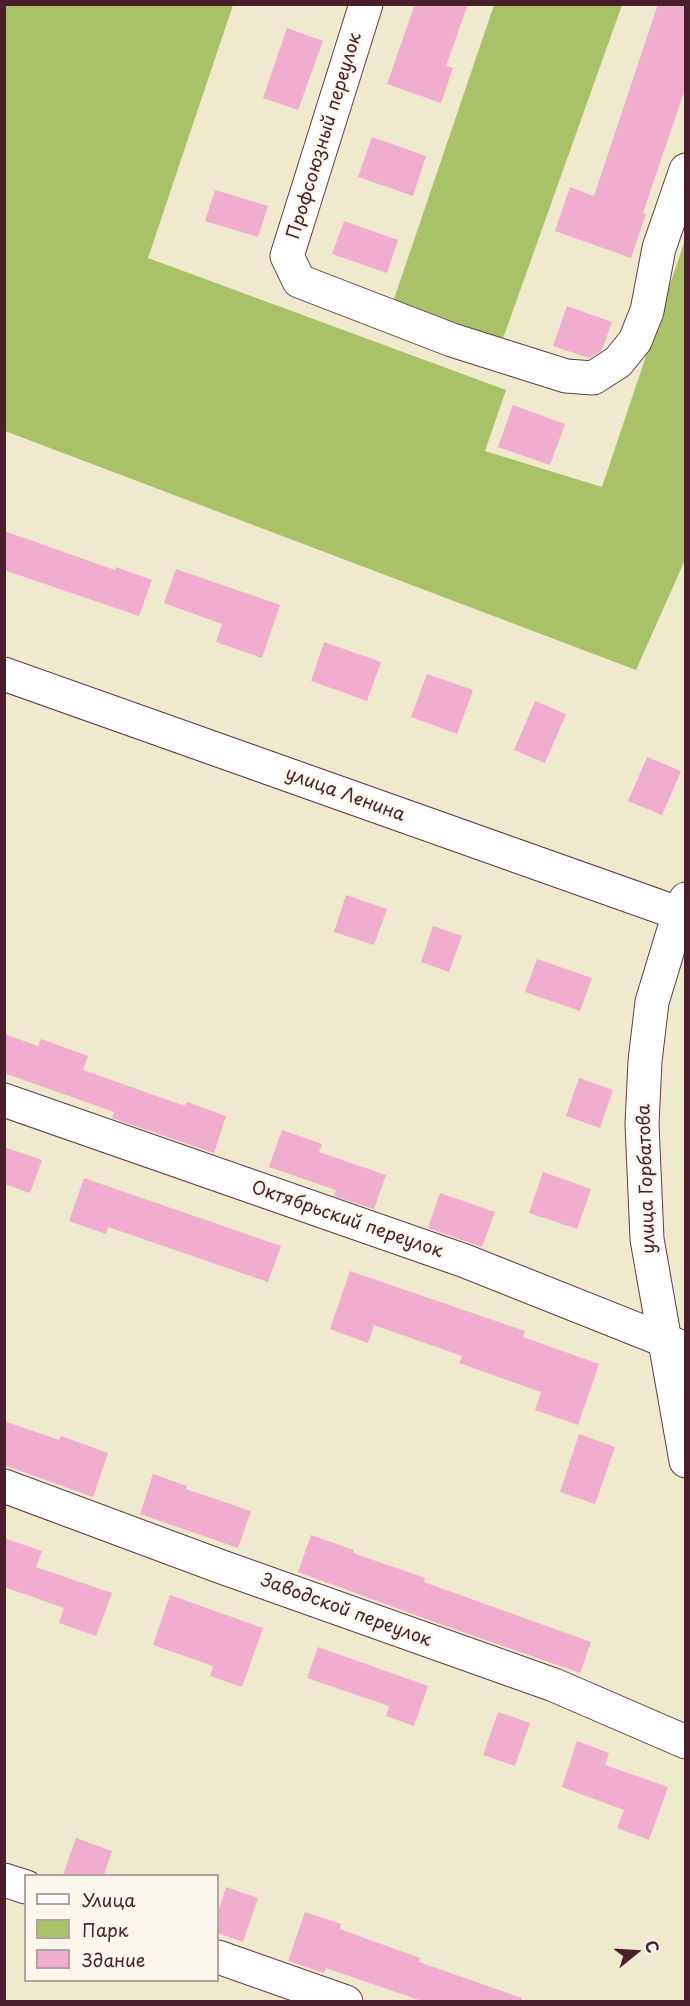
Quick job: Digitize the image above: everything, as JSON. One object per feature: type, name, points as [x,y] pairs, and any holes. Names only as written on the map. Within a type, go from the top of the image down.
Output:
[{"type":"street","name":"Профсоюзный переулок","points":[[366,4],[287,256],[299,282],[452,340],[567,376],[592,378],[618,362],[634,341],[647,311],[659,248],[686,170]]},
{"type":"street","name":"улица Ленина","points":[[4,674],[683,909]]},
{"type":"street","name":"улица Горбатова","points":[[683,909],[652,1002],[645,1061],[642,1124],[646,1239],[675,1345],[686,1461]]},
{"type":"street","name":"Октябрьский переулок","points":[[4,1100],[465,1261],[675,1345]]},
{"type":"street","name":"Заводской переулок","points":[[4,1486],[219,1566],[554,1685],[686,1742]]},
{"type":"street","points":[[4,1880],[24,1886]]},
{"type":"street","points":[[219,1957],[346,2001]]},
{"type":"green space","points":[[4,5],[233,5],[148,258],[506,390],[485,451],[602,487],[685,240],[685,560],[636,670],[5,431]]},
{"type":"green space","points":[[494,5],[622,5],[501,344],[393,302]]},
{"type":"building","points":[[415,4],[468,4],[446,66],[453,68],[441,103],[387,84]]},
{"type":"building","points":[[658,4],[686,4],[686,86],[643,213],[646,214],[631,258],[555,231],[570,187],[594,196]]},
{"type":"building","points":[[287,28],[323,41],[298,110],[263,98]]},
{"type":"building","points":[[372,137],[426,156],[413,196],[358,177]]},
{"type":"building","points":[[215,190],[268,206],[258,237],[205,221]]},
{"type":"building","points":[[344,221],[398,240],[387,273],[332,254]]},
{"type":"building","points":[[567,306],[612,322],[602,350],[589,358],[553,346]]},
{"type":"building","points":[[513,405],[565,424],[550,465],[498,447]]},
{"type":"building","points":[[4,531],[115,570],[116,567],[152,580],[139,616],[4,570]]},
{"type":"building","points":[[176,569],[280,605],[262,658],[216,642],[222,624],[164,603]]},
{"type":"building","points":[[324,642],[381,662],[367,701],[311,681]]},
{"type":"building","points":[[427,674],[473,690],[457,734],[411,717]]},
{"type":"building","points":[[535,701],[566,714],[545,763],[514,750]]},
{"type":"building","points":[[647,757],[681,771],[662,815],[628,801]]},
{"type":"building","points":[[346,895],[387,909],[374,945],[334,932]]},
{"type":"building","points":[[433,926],[462,936],[449,972],[421,962]]},
{"type":"building","points":[[537,959],[592,978],[580,1011],[525,992]]},
{"type":"building","points":[[4,1034],[38,1046],[41,1039],[88,1056],[83,1070],[185,1106],[187,1102],[226,1116],[214,1153],[112,1118],[114,1112],[4,1073]]},
{"type":"building","points":[[579,1078],[613,1090],[600,1128],[566,1116]]},
{"type":"building","points":[[282,1130],[322,1144],[319,1152],[386,1175],[374,1209],[334,1196],[336,1190],[269,1167]]},
{"type":"building","points":[[4,1147],[42,1160],[30,1193],[4,1184]]},
{"type":"building","points":[[543,1172],[591,1189],[577,1229],[529,1213]]},
{"type":"building","points":[[84,1178],[281,1246],[268,1282],[108,1227],[106,1234],[69,1221]]},
{"type":"building","points":[[440,1193],[495,1212],[482,1247],[428,1228]]},
{"type":"building","points":[[350,1271],[525,1331],[523,1337],[599,1364],[578,1425],[535,1410],[541,1392],[459,1363],[462,1356],[374,1325],[368,1343],[330,1329]]},
{"type":"building","points":[[4,1421],[59,1440],[61,1436],[108,1453],[93,1497],[4,1465]]},
{"type":"building","points":[[579,1434],[615,1447],[595,1504],[560,1492]]},
{"type":"building","points":[[153,1474],[187,1486],[186,1489],[251,1511],[238,1548],[140,1514]]},
{"type":"building","points":[[311,1535],[354,1550],[353,1553],[425,1578],[424,1582],[591,1642],[580,1673],[298,1572]]},
{"type":"building","points":[[4,1538],[42,1551],[36,1567],[112,1593],[96,1636],[59,1623],[64,1608],[4,1587]]},
{"type":"building","points":[[170,1595],[263,1628],[242,1687],[210,1676],[213,1666],[153,1645]]},
{"type":"building","points":[[318,1647],[428,1686],[414,1726],[386,1716],[389,1706],[307,1678]]},
{"type":"building","points":[[498,1712],[530,1723],[515,1766],[483,1755]]},
{"type":"building","points":[[577,1741],[609,1753],[605,1765],[668,1787],[649,1840],[617,1828],[624,1810],[562,1787]]},
{"type":"building","points":[[76,1838],[112,1851],[104,1874],[63,1874]]},
{"type":"building","points":[[226,1887],[258,1898],[243,1942],[219,1933],[219,1909]]},
{"type":"building","points":[[305,1912],[341,1924],[340,1929],[420,1958],[419,1962],[522,1998],[521,2001],[422,2001],[326,1968],[324,1973],[288,1961]]}]
